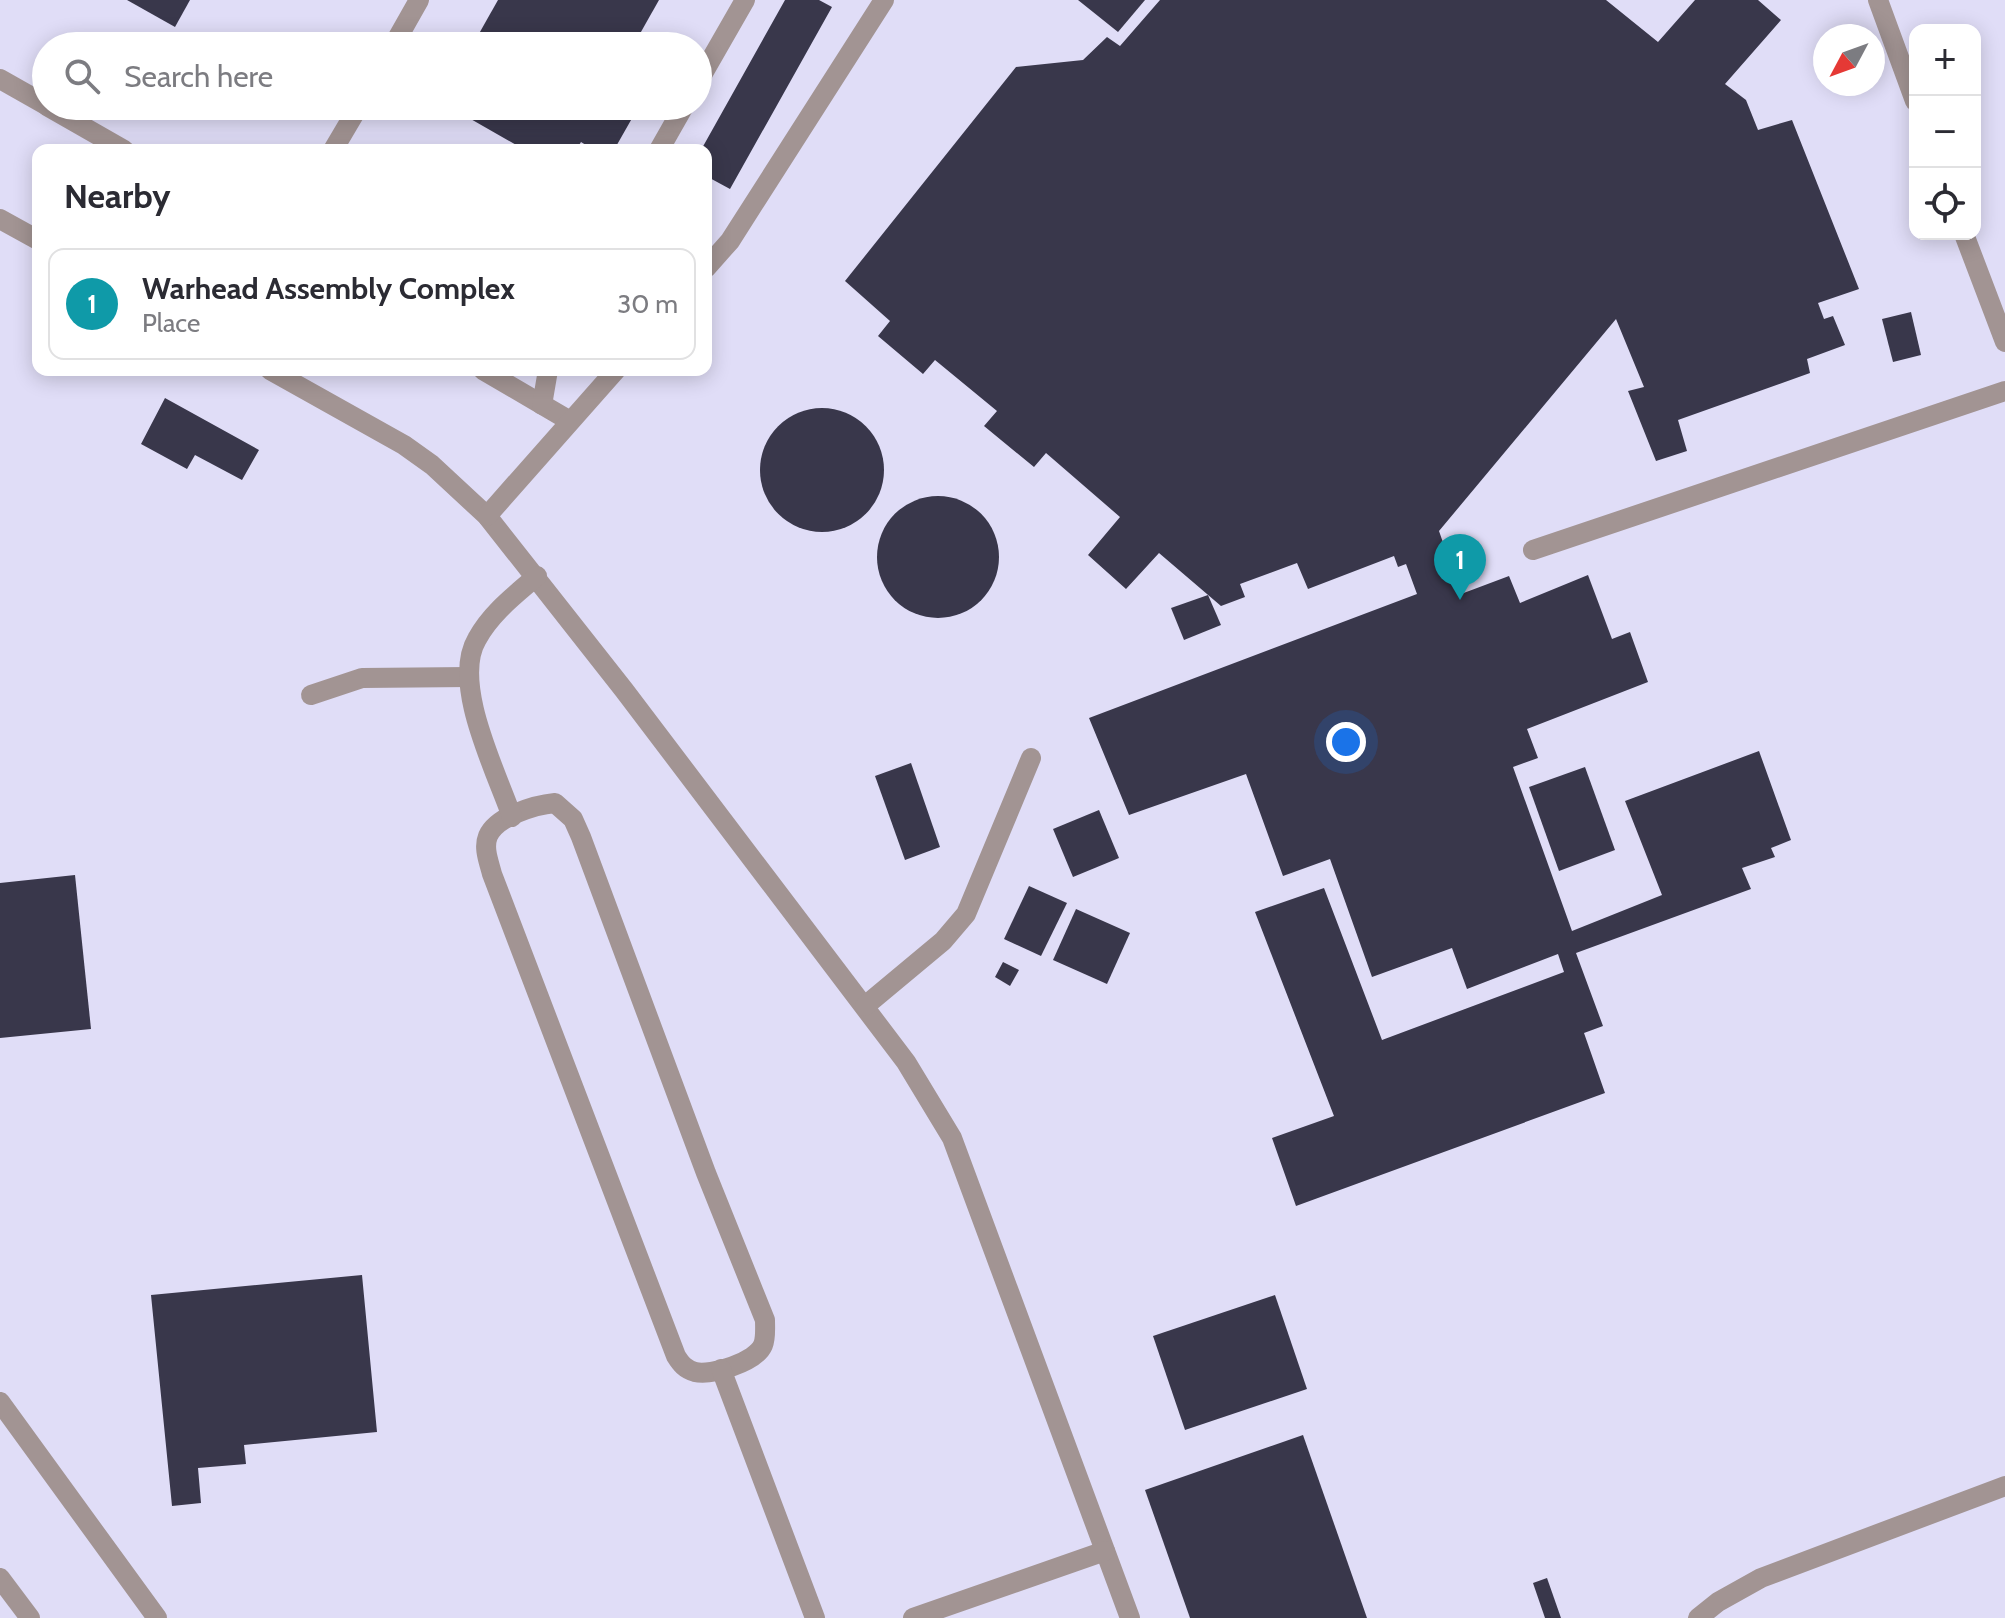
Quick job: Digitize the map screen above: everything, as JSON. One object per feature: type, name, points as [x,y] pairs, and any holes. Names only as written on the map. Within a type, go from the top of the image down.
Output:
[{"type":"lane","points":[[401,32],[419,0]]},
{"type":"lane","points":[[712,58],[745,0]]},
{"type":"lane","points":[[712,261],[730,241],[884,0]]},
{"type":"lane","points":[[1878,0],[1913,96]]},
{"type":"lane","points":[[0,79],[32,98]]},
{"type":"lane","points":[[71,120],[113,144]]},
{"type":"lane","points":[[337,144],[351,120]]},
{"type":"lane","points":[[662,144],[676,120]]},
{"type":"lane","points":[[0,219],[32,237]]},
{"type":"lane","points":[[1966,240],[2005,342]]},
{"type":"lane","points":[[281,376],[404,445],[432,465],[487,516],[537,576],[906,1062],[952,1138],[1130,1618]]},
{"type":"lane","points":[[493,376],[570,421]]},
{"type":"lane","points":[[542,405],[547,376]]},
{"type":"lane","points":[[487,516],[611,376]]},
{"type":"lane","points":[[1533,550],[2005,391]]},
{"type":"lane","points":[[512,817],[479,722],[469,677],[469,659],[476,640],[499,609],[537,576]]},
{"type":"lane","points":[[311,695],[362,678],[469,677]]},
{"type":"lane","points":[[865,1006],[943,941],[966,914],[1031,758]]},
{"type":"lane","points":[[555,803],[573,819],[765,1320],[763,1346],[757,1354],[721,1369],[694,1372],[683,1367],[676,1356],[503,903],[486,846],[493,829],[512,817],[555,803]]},
{"type":"lane","points":[[721,1369],[815,1618]]},
{"type":"lane","points":[[0,1402],[157,1618]]},
{"type":"lane","points":[[1698,1618],[1718,1602],[1761,1578],[2005,1486]]},
{"type":"lane","points":[[913,1618],[1105,1551]]},
{"type":"lane","points":[[0,1578],[30,1618]]},
{"type":"building","points":[[127,0],[190,0],[175,27]]},
{"type":"building","points":[[498,0],[659,0],[641,32],[480,32]]},
{"type":"building","points":[[785,0],[819,0],[832,7],[730,189],[712,179],[712,144],[704,144]]},
{"type":"building","points":[[1078,0],[1145,0],[1118,32]]},
{"type":"building","points":[[1160,0],[1606,0],[1658,42],[1695,0],[1758,0],[1781,20],[1725,84],[1746,100],[1758,130],[1792,120],[1859,289],[1818,303],[1824,319],[1833,316],[1845,345],[1807,359],[1810,373],[1678,420],[1687,451],[1656,461],[1628,391],[1644,387],[1616,319],[1439,531],[1461,594],[1509,576],[1520,603],[1588,575],[1612,639],[1630,632],[1648,682],[1527,729],[1538,758],[1513,767],[1572,931],[1662,895],[1625,801],[1759,751],[1791,840],[1771,848],[1775,857],[1742,868],[1751,889],[1576,953],[1603,1026],[1584,1033],[1605,1093],[1296,1206],[1272,1138],[1334,1116],[1255,912],[1324,888],[1382,1040],[1564,972],[1558,954],[1467,989],[1452,948],[1372,977],[1330,859],[1283,876],[1246,774],[1129,815],[1089,718],[1417,594],[1406,564],[1398,567],[1394,556],[1308,589],[1297,563],[1240,584],[1245,597],[1221,606],[1159,553],[1126,589],[1088,555],[1120,517],[1046,453],[1034,467],[984,426],[997,411],[935,360],[923,374],[878,336],[890,321],[845,281],[1016,67],[1083,60],[1107,37],[1120,46]]},
{"type":"building","points":[[472,120],[631,120],[617,144],[514,144]]},
{"type":"building","points":[[1911,312],[1921,355],[1893,362],[1882,319]]},
{"type":"building","points":[[165,398],[259,450],[242,480],[195,455],[187,469],[141,444]]},
{"type":"building","points":[[822,408],[846,413],[866,426],[879,446],[884,470],[879,494],[866,514],[846,527],[822,532],[798,527],[778,514],[765,494],[760,470],[765,446],[778,426],[798,413]]},
{"type":"building","points":[[938,496],[961,500],[981,514],[995,534],[999,557],[995,580],[981,600],[961,614],[938,618],[915,614],[895,600],[881,580],[877,557],[881,534],[895,514],[915,500]]},
{"type":"building","points":[[1208,595],[1221,625],[1184,640],[1171,608]]},
{"type":"building","points":[[911,763],[940,847],[905,860],[875,776]]},
{"type":"building","points":[[1585,767],[1615,850],[1559,871],[1529,787]]},
{"type":"building","points":[[1099,810],[1119,858],[1073,877],[1053,829]]},
{"type":"building","points":[[75,875],[91,1029],[0,1038],[0,883]]},
{"type":"building","points":[[1029,886],[1067,903],[1041,956],[1004,939]]},
{"type":"building","points":[[1076,909],[1130,933],[1107,984],[1053,960]]},
{"type":"building","points":[[1003,962],[1019,970],[1010,986],[995,977]]},
{"type":"building","points":[[362,1275],[377,1432],[244,1445],[246,1464],[198,1468],[201,1503],[172,1506],[151,1295]]},
{"type":"building","points":[[1275,1295],[1307,1389],[1185,1430],[1153,1336]]},
{"type":"building","points":[[1303,1435],[1367,1618],[1190,1618],[1145,1490]]},
{"type":"building","points":[[1547,1578],[1561,1618],[1545,1618],[1533,1583]]},
{"type":"place","name":"Warhead Assembly Complex","points":[[1460,600]]}]
